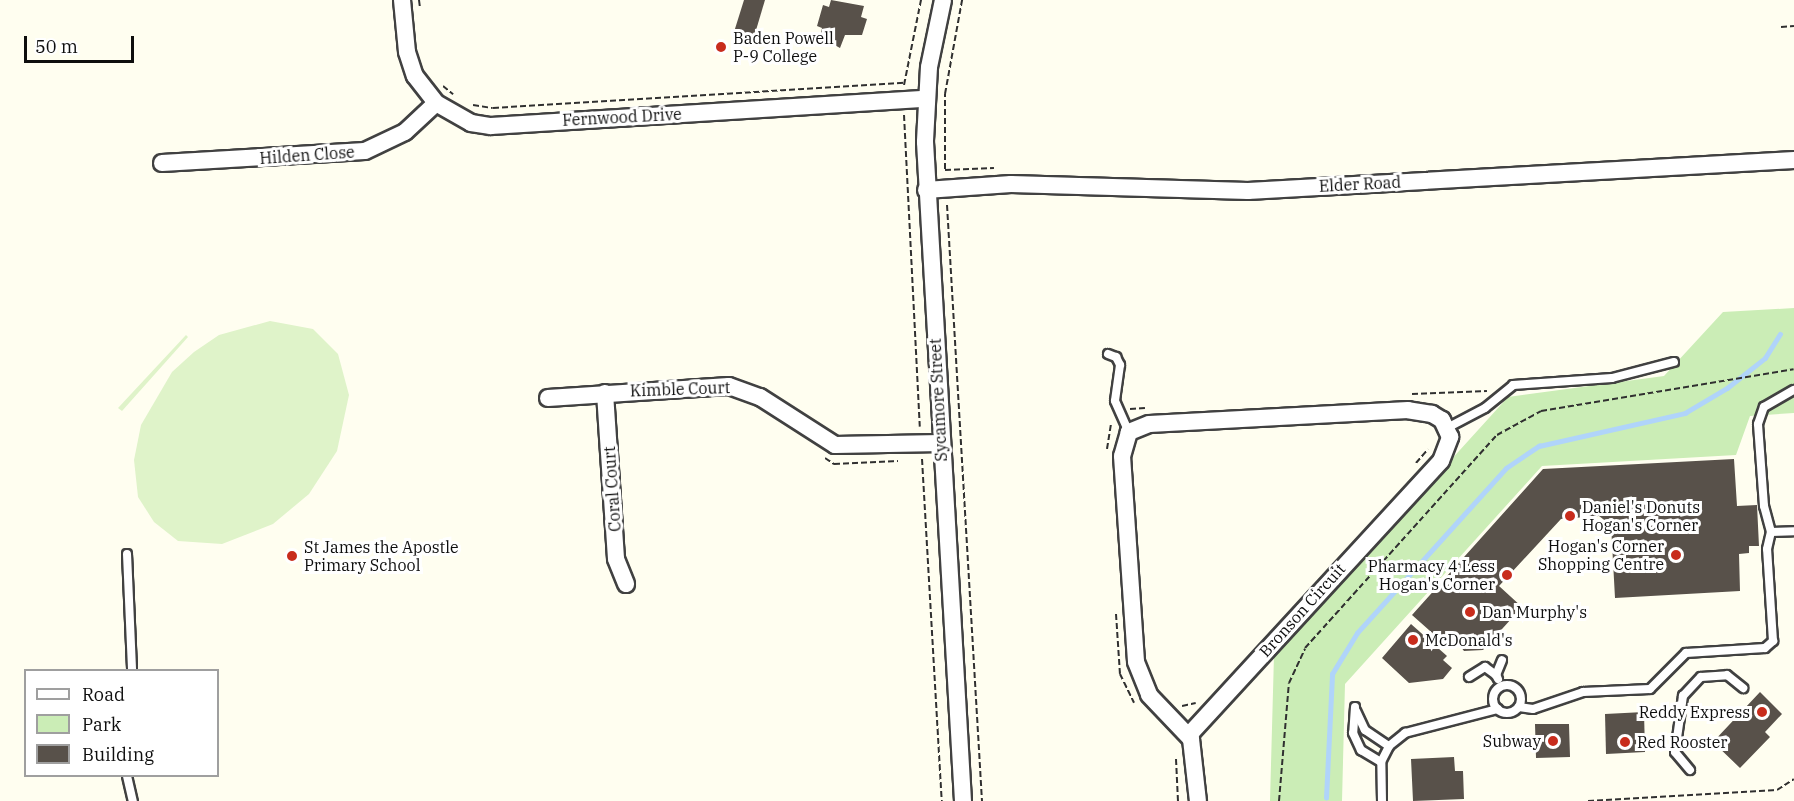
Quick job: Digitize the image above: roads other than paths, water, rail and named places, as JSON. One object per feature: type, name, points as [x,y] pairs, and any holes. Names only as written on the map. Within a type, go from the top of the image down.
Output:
[{"type":"street","name":"Fernwood Drive","points":[[402,0],[407,52],[415,76],[436,104],[471,123],[491,126],[925,99]]},
{"type":"street","name":"Sycamore Street","points":[[943,0],[925,99],[926,190],[963,801]]},
{"type":"street","name":"Hilden Close","points":[[162,163],[365,151],[405,132],[436,104]]},
{"type":"street","name":"Elder Road","points":[[926,190],[1011,184],[1248,191],[1794,160]]},
{"type":"street","name":"Kimble Court","points":[[548,398],[605,393],[741,388],[835,445],[922,452],[941,443]]},
{"type":"street","name":"Coral Court","points":[[605,393],[616,559],[626,584]]},
{"type":"street","points":[[1198,801],[1195,752],[1189,735],[1149,695],[1136,662],[1122,456],[1129,432],[1149,424],[1408,410],[1432,414],[1447,428]]},
{"type":"street","name":"Bronson Circuit","points":[[1189,735],[1441,461],[1449,447],[1447,428]]},
{"type":"lane","points":[[1108,354],[1116,357],[1120,365],[1115,386],[1119,414],[1129,432]]},
{"type":"lane","points":[[1447,428],[1485,408],[1497,395],[1513,385],[1612,378],[1674,362]]},
{"type":"lane","points":[[1382,801],[1381,762],[1389,746],[1405,733],[1497,709],[1507,713],[1519,707],[1533,709],[1583,692],[1650,689],[1686,653],[1765,648],[1773,641],[1767,549],[1771,532],[1764,506],[1758,424],[1764,407],[1794,390]]},
{"type":"lane","points":[[1771,532],[1794,531]]},
{"type":"lane","points":[[127,554],[132,669]]},
{"type":"lane","points":[[1496,675],[1502,660]]},
{"type":"lane","points":[[1469,677],[1485,666],[1496,675],[1503,686],[1518,692],[1519,707]]},
{"type":"lane","points":[[1690,770],[1675,752],[1683,696],[1701,677],[1727,675],[1743,688]]},
{"type":"lane","points":[[1497,709],[1493,699],[1503,686]]},
{"type":"lane","points":[[1381,762],[1361,750],[1353,733],[1354,707],[1365,730],[1389,746]]},
{"type":"lane","points":[[127,777],[133,801]]},
{"type":"waterway","points":[[1326,798],[1332,674],[1357,633],[1506,468],[1539,446],[1685,413],[1727,388],[1765,358],[1780,334]]},
{"type":"place","name":"Baden Powell P-9 College","points":[[721,47]]},
{"type":"place","name":"Daniel's Donuts Hogan's Corner","points":[[1570,516]]},
{"type":"place","name":"Hogan's Corner Shopping Centre","points":[[1676,555]]},
{"type":"place","name":"St James the Apostle Primary School","points":[[292,556]]},
{"type":"place","name":"Pharmacy 4 Less Hogan's Corner","points":[[1507,575]]},
{"type":"place","name":"Dan Murphy's","points":[[1470,612]]},
{"type":"place","name":"McDonald's","points":[[1413,640]]},
{"type":"place","name":"Reddy Express","points":[[1762,712]]},
{"type":"place","name":"Subway","points":[[1553,741]]},
{"type":"place","name":"Red Rooster","points":[[1625,742]]}]
